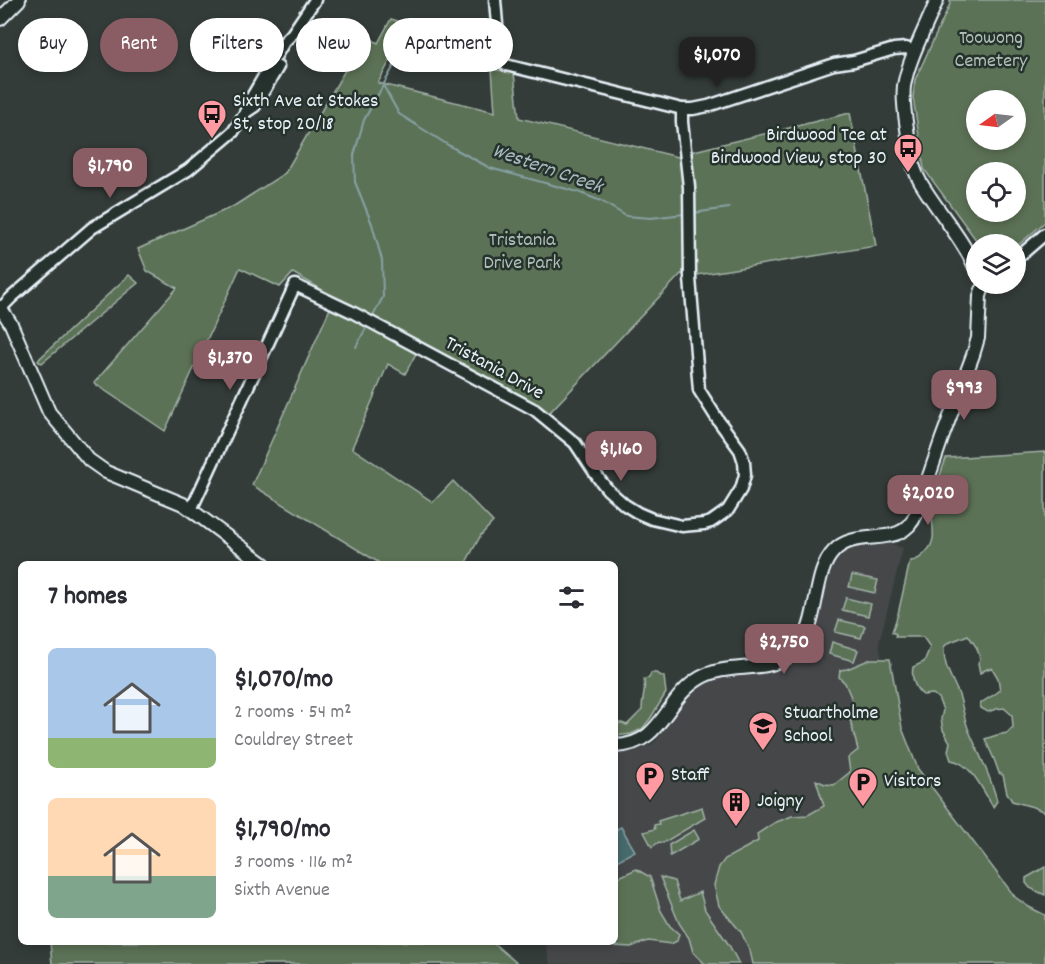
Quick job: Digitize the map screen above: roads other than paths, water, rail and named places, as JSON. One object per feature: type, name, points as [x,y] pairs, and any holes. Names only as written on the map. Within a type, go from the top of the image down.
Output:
[{"type":"main road","points":[[0,19],[19,0]]},
{"type":"main road","points":[[937,0],[906,75],[903,95],[912,164],[922,186],[966,250]]},
{"type":"main road","points":[[618,746],[631,745],[651,734],[677,698],[698,679],[718,670],[774,664],[792,653],[809,629],[824,568],[835,549],[853,539],[888,536],[911,525],[974,355],[978,338],[980,294]]},
{"type":"main road","points":[[1,308],[11,324],[49,412],[89,460],[106,472],[174,499],[260,561]]},
{"type":"street","points":[[1,308],[92,228],[197,163],[233,132],[278,51],[315,0]]},
{"type":"street","points":[[495,0],[499,49],[506,65],[682,109],[708,106],[828,66],[894,49],[906,48],[915,51]]},
{"type":"street","name":"Tristania Drive","points":[[191,510],[294,285],[350,311],[535,410],[575,443],[608,490],[638,513],[668,524],[696,526],[711,522],[728,510],[741,489],[745,475],[744,462],[740,450],[699,390],[690,278],[689,187],[682,109]]},
{"type":"street","points":[[1026,250],[1045,234]]},
{"type":"water","points":[[621,827],[635,851],[618,860],[618,828]]},
{"type":"waterway","name":"Western Creek","points":[[373,316],[383,297],[382,260],[372,224],[355,182],[354,155],[364,120],[390,72]]},
{"type":"waterway","name":"Western Creek","points":[[383,85],[399,114],[490,168],[578,192],[601,201],[626,216],[651,218],[684,214]]},
{"type":"waterway","name":"Western Creek","points":[[693,213],[729,208]]},
{"type":"waterway","name":"Western Creek","points":[[356,347],[366,328]]},
{"type":"place","name":"Sixth Ave at Stokes St, stop 20/18","points":[[212,140]]},
{"type":"place","name":"Birdwood Tce at Birdwood View, stop 30","points":[[908,174]]},
{"type":"place","name":"Stuartholme School","points":[[763,752]]},
{"type":"place","name":"Staff","points":[[650,802]]},
{"type":"place","name":"Visitors","points":[[863,808]]},
{"type":"place","name":"Joigny","points":[[736,828]]},
{"type":"park label","name":"Toowong Cemetery","points":[[991,50]]},
{"type":"park label","name":"Tristania Drive Park","points":[[522,252]]}]
